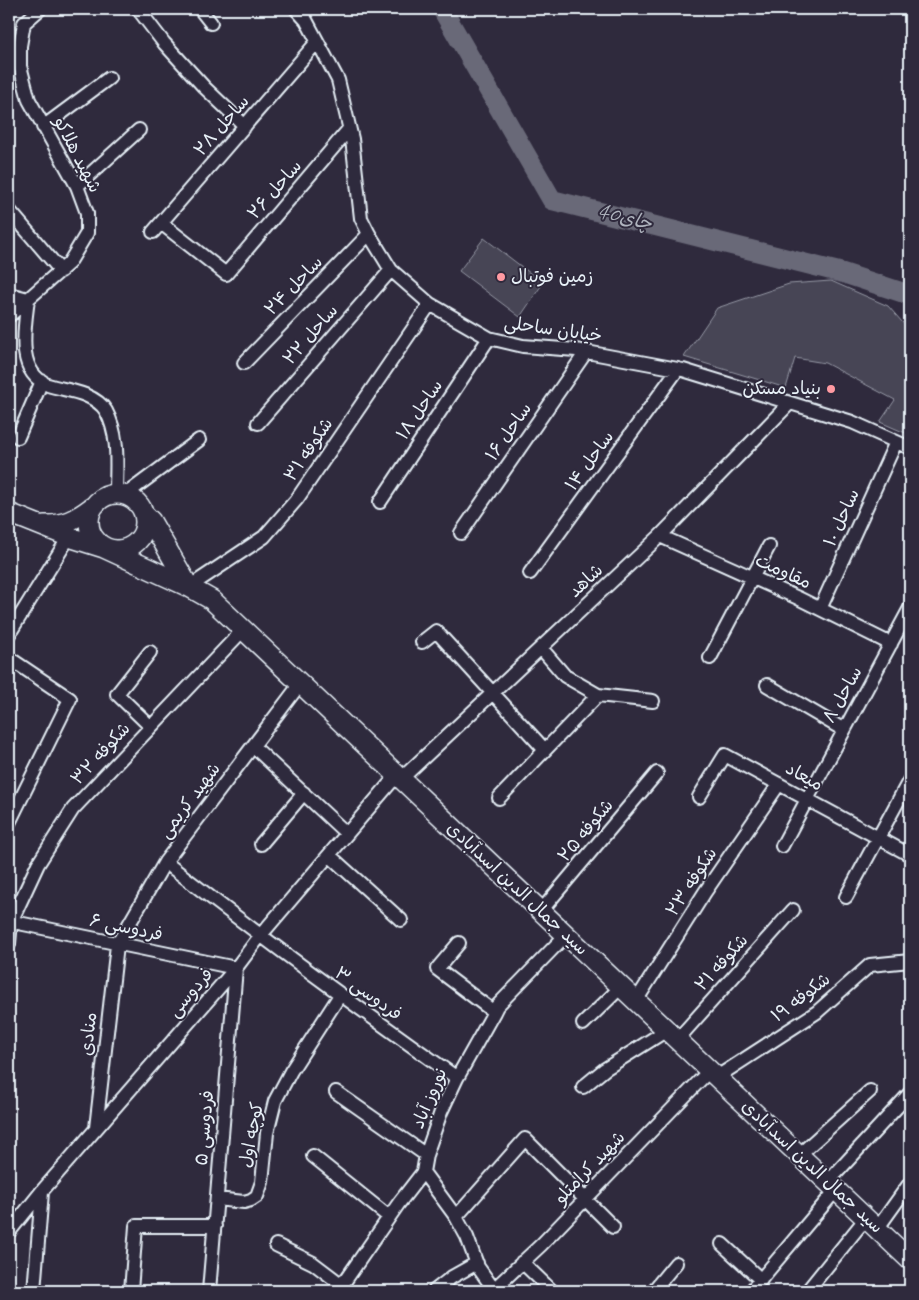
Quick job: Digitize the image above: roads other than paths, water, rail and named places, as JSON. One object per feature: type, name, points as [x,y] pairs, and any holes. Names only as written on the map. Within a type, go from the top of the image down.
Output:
[{"type":"main road","points":[[40,525],[57,526],[77,518],[107,495],[120,494],[133,499],[151,521],[189,587]]},
{"type":"main road","points":[[92,507],[89,516],[91,534],[96,542],[104,548]]},
{"type":"main road","points":[[9,513],[69,537],[113,550],[131,547],[139,541],[145,523],[144,514]]},
{"type":"main road","name":"سید جمال الدین اسدآبادی","points":[[104,548],[189,587],[212,600],[910,1260]]},
{"type":"street","name":"شهید هلاکو","points":[[9,316],[69,263],[87,233],[87,213],[76,186],[29,100],[20,66],[20,46],[24,23],[40,9]]},
{"type":"street","points":[[138,9],[164,43],[204,87],[245,126]]},
{"type":"street","points":[[200,9],[211,23]]},
{"type":"street","name":"خیابان ساحلی","points":[[296,9],[306,20],[338,80],[349,129],[361,218],[391,270],[430,304],[489,338],[523,346],[586,352],[678,369],[852,422],[910,448]]},
{"type":"street","name":"ساحل ۲۸","points":[[226,274],[157,228],[317,42]]},
{"type":"street","points":[[44,127],[109,78]]},
{"type":"street","name":"ساحل ۲۶","points":[[226,274],[349,129]]},
{"type":"street","points":[[76,186],[139,130]]},
{"type":"street","points":[[9,210],[61,271]]},
{"type":"street","name":"ساحل ۲۴","points":[[244,363],[369,234]]},
{"type":"street","name":"ساحل ۲۲","points":[[258,423],[391,270]]},
{"type":"street","points":[[9,294],[28,298],[24,339],[28,362],[34,376],[48,384],[74,390],[92,398],[105,409],[114,432],[120,494]]},
{"type":"street","name":"شکوفه ۳۱","points":[[189,587],[264,537],[297,499],[430,304]]},
{"type":"street","name":"ساحل ۱۸","points":[[380,502],[489,338]]},
{"type":"street","name":"ساحل ۱۶","points":[[461,532],[586,352]]},
{"type":"street","name":"ساحل ۱۴","points":[[530,573],[678,369]]},
{"type":"street","points":[[18,437],[42,381]]},
{"type":"street","name":"شاهد","points":[[399,777],[492,694],[660,536],[790,403]]},
{"type":"street","points":[[120,494],[199,440]]},
{"type":"street","name":"ساحل ۱۰","points":[[820,609],[896,442]]},
{"type":"street","name":"مقاومت","points":[[660,536],[820,609],[891,644]]},
{"type":"street","points":[[9,634],[69,537]]},
{"type":"street","points":[[710,658],[769,546]]},
{"type":"street","name":"ساحل ۸","points":[[782,846],[910,608]]},
{"type":"street","name":"شکوفه ۳۲","points":[[9,944],[10,922],[38,864],[73,809],[243,630]]},
{"type":"street","points":[[422,642],[436,631],[544,749]]},
{"type":"street","points":[[541,648],[565,676],[598,695],[653,701]]},
{"type":"street","points":[[150,652],[117,694],[151,728]]},
{"type":"street","points":[[9,658],[70,699],[9,823]]},
{"type":"street","name":"شهید کریمی","points":[[117,945],[165,862],[300,684]]},
{"type":"street","points":[[767,685],[844,730]]},
{"type":"street","points":[[499,798],[544,749],[598,695]]},
{"type":"street","points":[[254,746],[347,834]]},
{"type":"street","name":"میعاد","points":[[699,797],[725,755],[910,855]]},
{"type":"street","name":"شکوفه ۲۵","points":[[541,911],[657,773]]},
{"type":"street","name":"فردوسی","points":[[9,1232],[96,1128],[236,968],[260,936],[347,834],[399,777]]},
{"type":"street","points":[[846,897],[910,778]]},
{"type":"street","name":"شکوفه ۲۳","points":[[636,1001],[705,892],[779,784]]},
{"type":"street","points":[[261,844],[304,793]]},
{"type":"street","points":[[329,855],[401,920]]},
{"type":"street","name":"فردوسی ۳","points":[[165,862],[260,936],[457,1078]]},
{"type":"street","name":"شکوفه ۲۱","points":[[583,1087],[605,1069],[672,1035],[793,910]]},
{"type":"street","name":"فردوسی ۶","points":[[10,922],[236,968]]},
{"type":"street","name":"نوروز آباد","points":[[423,1172],[426,1155],[441,1112],[457,1078],[497,1006],[566,935]]},
{"type":"street","points":[[459,942],[438,969],[494,1012]]},
{"type":"street","name":"منادی","points":[[96,1128],[117,945]]},
{"type":"street","name":"شکوفه ۱۹","points":[[713,1074],[817,1012],[870,965],[910,961]]},
{"type":"street","name":"فردوسی ۵","points":[[210,1291],[236,968]]},
{"type":"street","points":[[583,1024],[621,987]]},
{"type":"street","name":"کوچه اول","points":[[217,1199],[244,1202],[257,1196],[262,1182],[267,1133],[275,1101],[291,1071],[340,995]]},
{"type":"street","name":"شهید کرامتلو","points":[[494,1290],[585,1198],[713,1074]]},
{"type":"street","points":[[799,1155],[870,1091]]},
{"type":"street","points":[[336,1092],[426,1155]]},
{"type":"street","points":[[751,1291],[832,1186],[910,1093]]},
{"type":"street","points":[[456,1217],[525,1139],[613,1227]]},
{"type":"street","points":[[313,1156],[389,1217]]},
{"type":"street","points":[[276,1245],[313,1263],[340,1288],[423,1172],[456,1217],[467,1237],[477,1264],[494,1290]]},
{"type":"street","points":[[808,1290],[910,1182]]},
{"type":"street","points":[[34,1291],[42,1191]]},
{"type":"street","points":[[131,1291],[136,1226],[215,1226]]},
{"type":"street","points":[[722,1244],[761,1280]]},
{"type":"street","points":[[522,1262],[552,1291]]},
{"type":"street","points":[[653,1291],[676,1262]]},
{"type":"street","points":[[434,1291],[452,1277],[477,1264]]},
{"type":"waterway","name":"40چای","points":[[442,9],[552,200],[843,273],[910,295]]},
{"type":"place","name":"زمین فوتبال","points":[[501,277]]},
{"type":"place","name":"بنیاد مسکن","points":[[831,389]]}]
